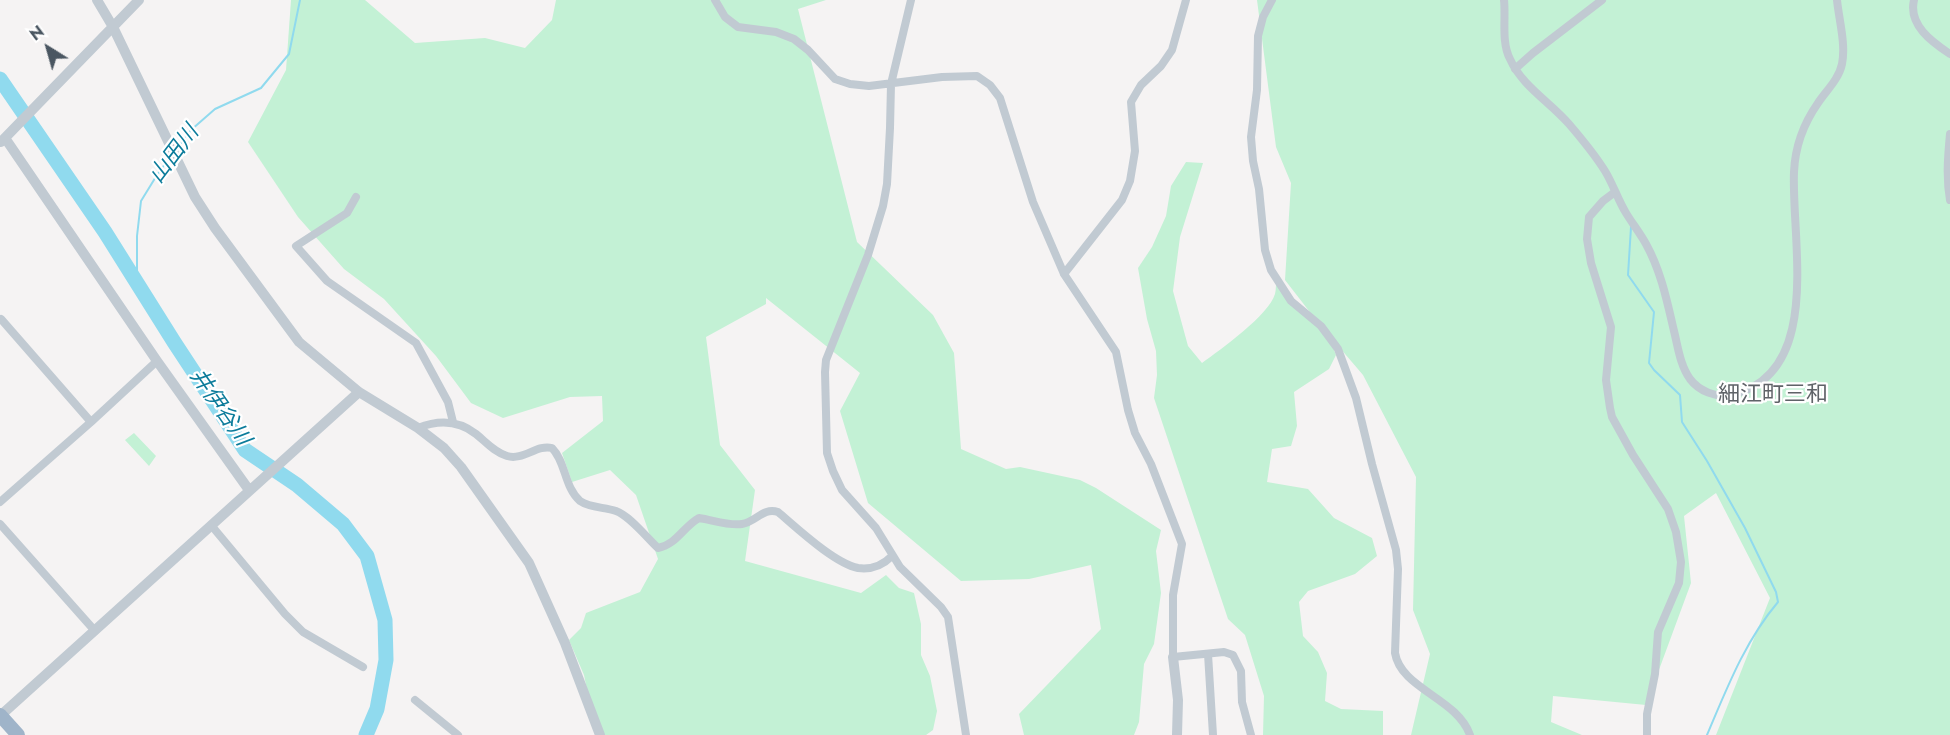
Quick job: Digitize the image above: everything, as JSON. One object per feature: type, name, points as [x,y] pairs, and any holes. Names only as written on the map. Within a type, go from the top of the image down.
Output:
[{"type":"highway","points":[[0,716],[18,735]]},
{"type":"street","points":[[97,0],[113,27],[195,197],[215,228],[299,342],[359,392],[418,428],[444,448],[461,467],[529,563],[565,642],[600,735]]},
{"type":"street","points":[[139,0],[6,137],[157,361],[252,487]]},
{"type":"street","points":[[716,0],[725,17],[738,27],[776,32],[794,39],[835,79],[850,84],[869,86],[942,77],[977,76],[990,84],[1000,98],[1033,202],[1064,274],[1116,352],[1135,433],[1151,464],[1182,543],[1173,595],[1173,657],[1178,700],[1178,735]]},
{"type":"street","points":[[911,0],[891,84],[889,156],[883,206],[868,255],[830,349],[825,372],[827,453],[832,471],[842,490],[876,528],[900,567],[941,607],[948,617],[966,735]]},
{"type":"street","points":[[1064,274],[1122,200],[1130,181],[1135,151],[1131,102],[1141,85],[1161,66],[1172,50],[1186,0]]},
{"type":"street","points":[[1272,0],[1263,17],[1258,36],[1257,90],[1251,137],[1252,161],[1259,189],[1265,250],[1271,270],[1291,301],[1321,326],[1338,349],[1354,390],[1396,550],[1398,569],[1396,662],[1406,676],[1453,711],[1470,735]]},
{"type":"street","points":[[1504,0],[1508,57],[1515,69],[1569,123],[1605,172],[1625,212],[1653,258],[1662,283],[1681,361],[1689,377],[1705,392],[1726,396],[1745,391],[1763,380],[1780,362],[1787,348],[1794,323],[1797,268],[1793,204],[1795,163],[1798,144],[1810,115],[1842,66],[1843,44],[1837,0]]},
{"type":"street","points":[[1515,69],[1533,52],[1602,0]]},
{"type":"street","points":[[1914,0],[1914,16],[1922,31],[1931,41],[1950,54]]},
{"type":"street","points":[[1950,134],[1947,166],[1950,200]]},
{"type":"street","points":[[1615,192],[1603,201],[1589,217],[1587,239],[1591,263],[1611,327],[1606,380],[1610,408],[1612,417],[1633,455],[1651,479],[1668,510],[1676,531],[1680,562],[1679,583],[1658,632],[1647,714],[1647,735]]},
{"type":"street","points":[[356,197],[347,213],[296,246],[327,281],[416,343],[448,402],[453,422]]},
{"type":"street","points":[[1,319],[91,422]]},
{"type":"street","points":[[0,502],[157,361]]},
{"type":"street","points":[[0,716],[359,392]]},
{"type":"street","points":[[418,428],[430,423],[453,422],[475,433],[490,447],[505,456],[519,457],[543,447],[552,448],[568,486],[581,501],[619,512],[658,548],[674,542],[699,518],[741,524],[749,523],[769,510],[773,510],[804,535],[852,566],[878,567],[892,556]]},
{"type":"street","points":[[0,524],[95,631]]},
{"type":"street","points":[[210,525],[303,632],[363,667]]},
{"type":"street","points":[[1173,657],[1230,653],[1240,666],[1242,702],[1251,735]]},
{"type":"street","points":[[1208,654],[1213,735]]},
{"type":"street","points":[[416,700],[458,735]]},
{"type":"green space","points":[[291,0],[365,0],[415,43],[485,38],[525,48],[552,20],[556,0],[826,0],[798,9],[857,242],[933,315],[954,353],[961,449],[1006,469],[1020,467],[1080,480],[1161,530],[1156,551],[1161,593],[1154,644],[1144,664],[1139,722],[1134,735],[1024,735],[1019,714],[1101,629],[1091,565],[1029,579],[961,581],[868,503],[840,411],[860,373],[766,298],[766,304],[706,337],[720,445],[755,490],[745,561],[861,593],[886,575],[899,588],[914,593],[921,624],[921,655],[930,676],[937,711],[933,730],[926,735],[603,735],[591,710],[584,675],[569,640],[581,628],[586,613],[640,592],[658,559],[636,495],[610,470],[572,482],[562,453],[603,421],[602,396],[570,397],[503,418],[471,403],[436,356],[384,299],[344,269],[298,217],[248,142],[286,70]]},
{"type":"green space","points":[[1257,0],[1950,0],[1950,735],[1716,735],[1770,598],[1716,493],[1684,516],[1691,583],[1646,705],[1553,696],[1551,722],[1582,735],[1411,735],[1430,654],[1413,610],[1416,477],[1363,375],[1328,334],[1336,355],[1329,369],[1294,392],[1297,426],[1291,446],[1272,449],[1267,482],[1308,489],[1334,518],[1372,538],[1377,556],[1355,574],[1308,591],[1299,602],[1303,636],[1318,652],[1327,673],[1325,701],[1341,709],[1383,711],[1383,735],[1263,735],[1264,696],[1245,635],[1228,619],[1154,398],[1157,375],[1156,351],[1147,319],[1138,268],[1152,247],[1166,216],[1171,186],[1186,162],[1203,163],[1180,237],[1173,291],[1188,346],[1202,363],[1220,350],[1264,312],[1275,294],[1276,280],[1323,329],[1285,280],[1291,183],[1276,147]]},
{"type":"green space","points":[[134,433],[156,456],[149,466],[125,440]]},
{"type":"waterway","name":"山田川","points":[[176,150],[191,130],[215,109],[261,88],[289,54],[300,0]]},
{"type":"waterway","name":"井伊谷川","points":[[0,79],[105,232],[245,450],[297,485],[343,524],[367,556],[385,620],[386,660],[377,709],[366,735]]},
{"type":"waterway","name":"山田川","points":[[137,283],[137,236],[141,201],[170,157]]},
{"type":"waterway","points":[[1631,227],[1628,275],[1654,312],[1649,363],[1680,395],[1682,422],[1745,528],[1776,592],[1778,602],[1746,649],[1707,735]]},
{"type":"district","name":"細江町三和","points":[[1773,396]]}]
